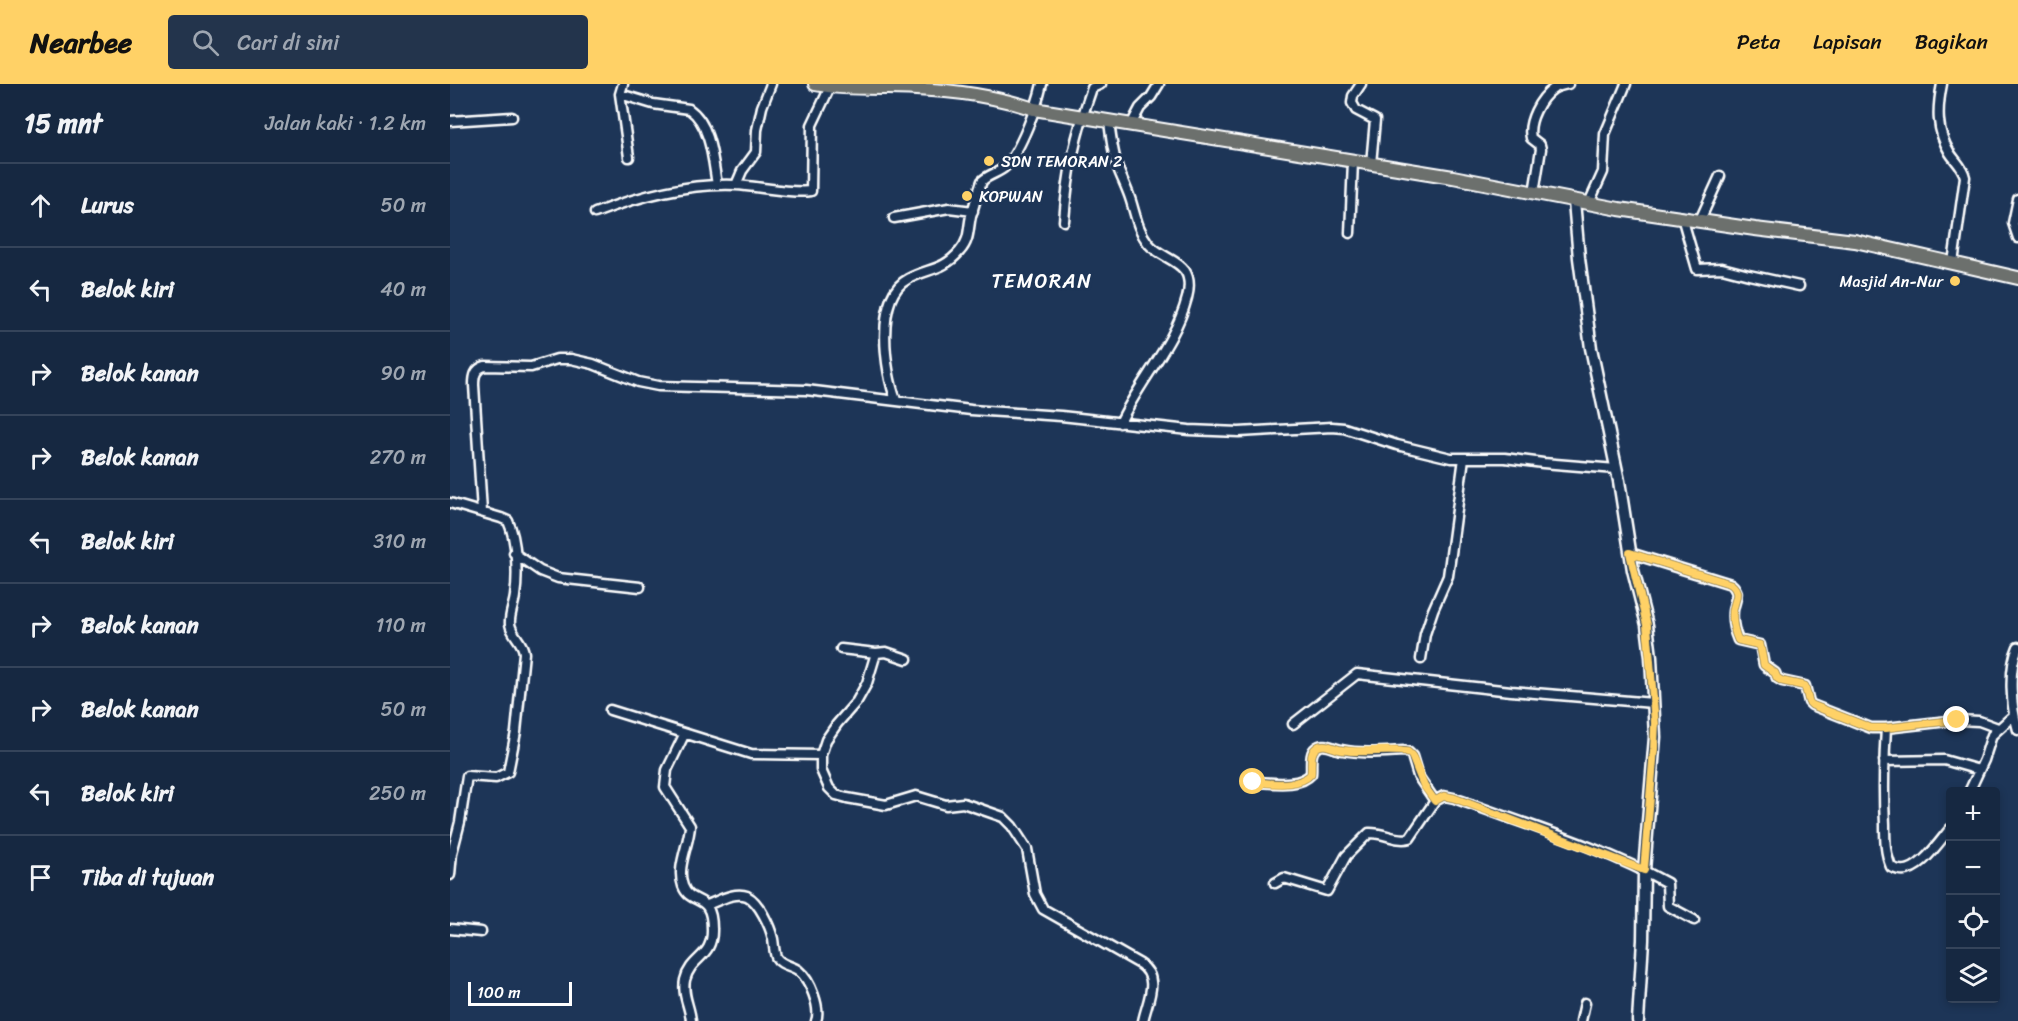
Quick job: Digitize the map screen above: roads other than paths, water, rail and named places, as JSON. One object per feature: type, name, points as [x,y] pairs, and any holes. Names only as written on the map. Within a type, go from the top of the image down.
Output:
[{"type":"main road","points":[[815,84],[842,88],[885,86],[961,92],[1008,100],[1034,109],[1371,164],[1574,201],[1855,241],[2018,278]]},
{"type":"street","points":[[623,84],[620,94],[629,157]]},
{"type":"street","points":[[736,185],[742,171],[756,152],[757,130],[762,107],[771,84]]},
{"type":"street","points":[[896,400],[890,383],[885,337],[892,299],[906,280],[939,268],[953,258],[968,241],[973,211],[982,181],[1002,169],[1014,156],[1042,84]]},
{"type":"street","points":[[1064,220],[1067,178],[1074,142],[1092,88],[1101,84]]},
{"type":"street","points":[[1131,125],[1140,108],[1159,84]]},
{"type":"street","points":[[1360,84],[1353,96],[1352,104],[1356,110],[1375,120],[1371,164]]},
{"type":"street","points":[[1534,193],[1541,149],[1540,145],[1531,138],[1530,126],[1546,95],[1557,87],[1568,84]]},
{"type":"street","points":[[1589,203],[1603,172],[1605,134],[1626,84]]},
{"type":"street","points":[[1942,84],[1937,108],[1940,129],[1949,152],[1963,170],[1965,177],[1953,263]]},
{"type":"street","points":[[595,213],[631,199],[717,185],[811,191],[812,125],[830,87]]},
{"type":"street","points":[[620,94],[653,104],[689,109],[693,112],[701,121],[711,152],[717,185]]},
{"type":"street","points":[[450,121],[512,117]]},
{"type":"street","points":[[1109,122],[1116,163],[1131,202],[1137,226],[1151,246],[1181,265],[1186,276],[1188,290],[1184,308],[1167,344],[1133,397],[1120,423]]},
{"type":"street","points":[[1350,233],[1353,161]]},
{"type":"street","points":[[1700,220],[1720,176]]},
{"type":"street","points":[[2018,199],[2013,223],[2018,238]]},
{"type":"street","points":[[1574,201],[1591,348],[1616,469],[1630,553],[1647,625],[1654,749],[1644,870],[1638,1021]]},
{"type":"street","points":[[894,218],[949,208],[973,211]]},
{"type":"street","points":[[1682,217],[1697,269],[1722,267],[1799,286]]},
{"type":"street","points":[[482,512],[475,374],[480,367],[531,367],[557,359],[571,359],[593,364],[646,385],[806,390],[971,410],[1230,432],[1320,427],[1344,428],[1424,452],[1464,458],[1505,458],[1616,469]]},
{"type":"street","points":[[1421,659],[1432,610],[1448,576],[1464,458]]},
{"type":"street","points":[[450,503],[508,521],[511,528],[517,581],[510,626],[522,643],[524,653],[516,732],[508,772],[496,778],[467,776],[450,875]]},
{"type":"street","points":[[1630,553],[1731,584],[1736,588],[1737,594],[1733,609],[1734,632],[1738,640],[1760,645],[1764,665],[1782,681],[1805,686],[1812,705],[1863,726],[1886,728],[1957,720],[1979,722],[1998,728]]},
{"type":"street","points":[[514,554],[540,571],[558,578],[640,587]]},
{"type":"street","points":[[2018,647],[2014,658],[2013,678],[2014,715],[2018,728]]},
{"type":"street","points":[[841,649],[886,652],[907,659]]},
{"type":"street","points":[[876,653],[867,683],[857,701],[826,740],[821,755],[821,770],[830,788],[836,795],[886,805],[893,805],[909,797],[920,796],[946,805],[969,804],[1003,818],[1012,826],[1027,849],[1035,894],[1042,909],[1150,972],[1152,981],[1143,1021]]},
{"type":"street","points":[[1293,724],[1357,674],[1653,704]]},
{"type":"street","points":[[610,710],[684,735],[751,754],[821,755]]},
{"type":"street","points":[[1971,787],[1992,735],[2014,715]]},
{"type":"street","points":[[1886,728],[1883,782],[1887,855],[1891,867],[1908,870],[1923,861],[1946,834]]},
{"type":"street","points":[[684,735],[667,770],[665,787],[690,826],[683,863],[684,887],[688,894],[707,905],[712,924],[711,943],[706,952],[690,968],[684,991],[691,1021]]},
{"type":"street","points":[[1253,782],[1290,783],[1305,780],[1311,774],[1313,750],[1318,746],[1363,752],[1403,751],[1412,756],[1418,776],[1435,801]]},
{"type":"street","points":[[1884,761],[1944,760],[1979,770]]},
{"type":"street","points":[[1275,883],[1284,878],[1327,891],[1346,856],[1369,833],[1378,833],[1401,840],[1410,838],[1435,801],[1444,796],[1644,870],[1667,883],[1668,906],[1694,920]]},
{"type":"street","points":[[707,905],[736,895],[743,895],[754,902],[770,930],[775,955],[779,961],[794,967],[805,978],[817,1003],[816,1021]]},
{"type":"street","points":[[450,929],[481,932]]},
{"type":"street","points":[[1581,1021],[1585,1003]]},
{"type":"place","name":"SDN TEMORAN 2","points":[[989,161]]},
{"type":"place","name":"KOPWAN","points":[[967,196]]},
{"type":"place","name":"Masjid An-Nur","points":[[1955,281]]},
{"type":"district","name":"TEMORAN","points":[[1042,281]]}]
